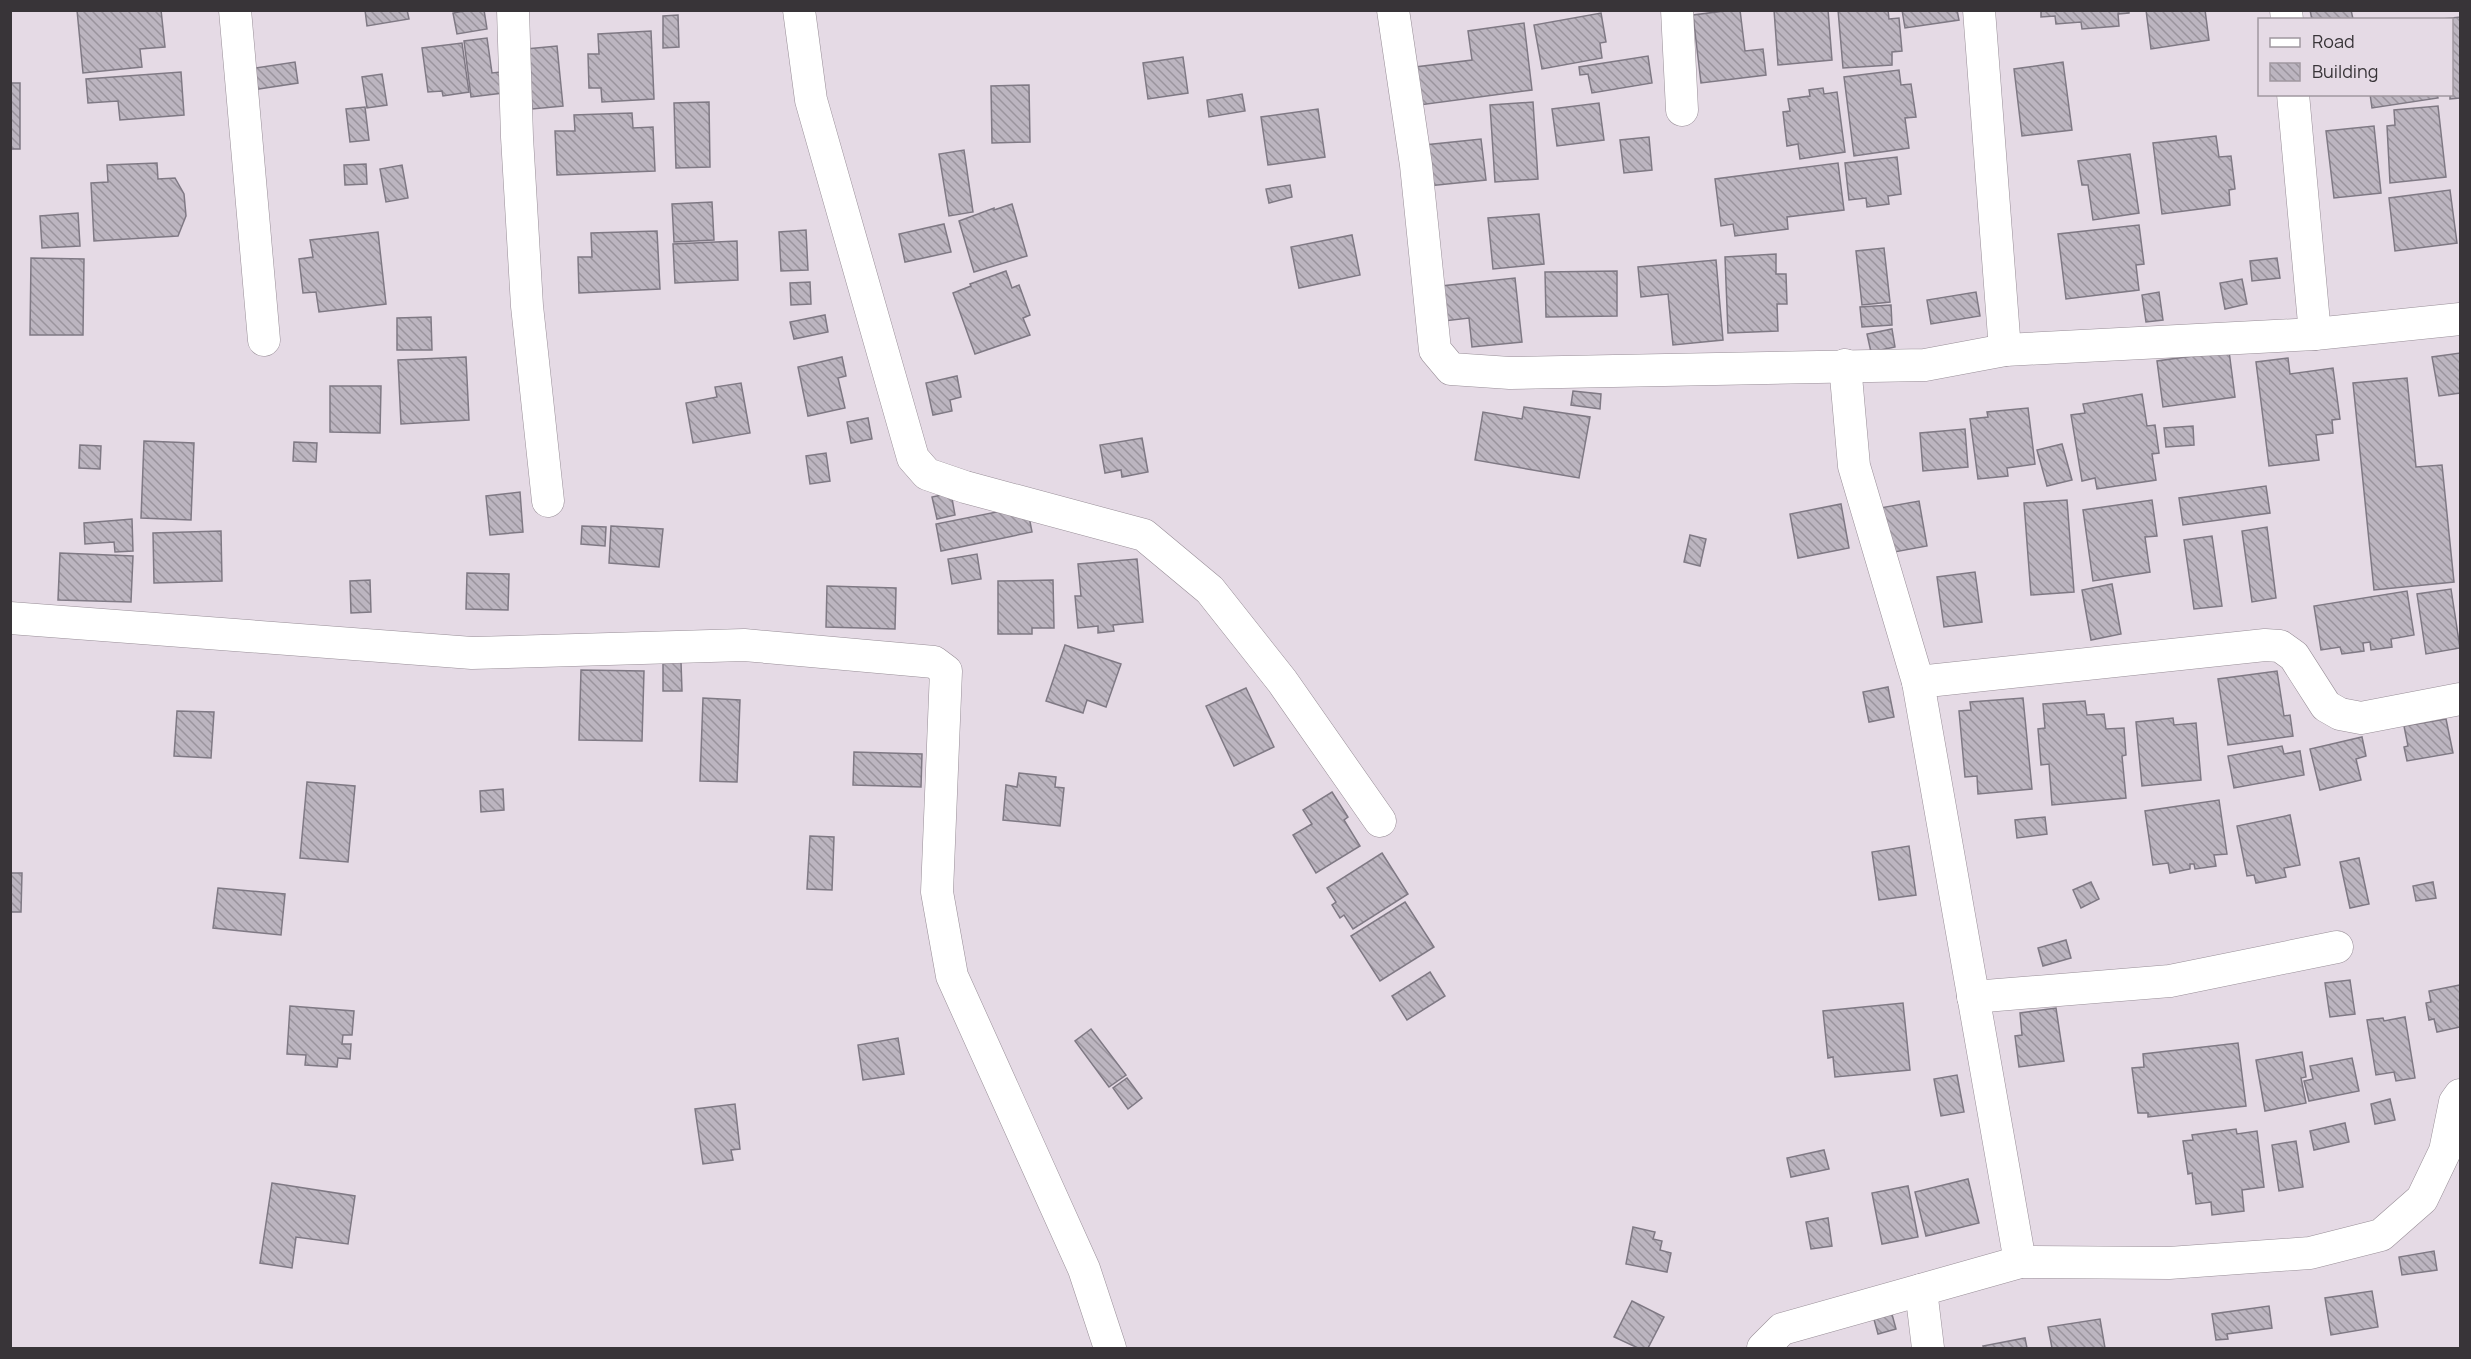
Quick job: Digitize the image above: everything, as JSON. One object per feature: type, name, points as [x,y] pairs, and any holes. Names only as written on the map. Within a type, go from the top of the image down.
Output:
[{"type":"street","points":[[236,10],[264,340]]},
{"type":"street","points":[[513,10],[517,137],[527,306],[548,501]]},
{"type":"street","points":[[799,10],[811,100],[913,458],[927,474],[965,487],[1144,535],[1210,590],[1282,681],[1380,822]]},
{"type":"street","points":[[1393,10],[1416,165],[1435,350],[1451,369],[1520,373],[1925,365],[2005,350],[2315,334],[2460,320]]},
{"type":"street","points":[[1677,10],[1682,111]]},
{"type":"street","points":[[1979,10],[2005,350]]},
{"type":"street","points":[[2293,96],[2315,334]]},
{"type":"street","points":[[1845,365],[1854,466],[1918,682],[2020,1262]]},
{"type":"street","points":[[10,618],[472,653],[744,645],[934,662],[946,671],[937,892],[952,976],[1084,1269],[1110,1348]]},
{"type":"street","points":[[1918,682],[2265,645],[2280,646],[2294,656],[2326,706],[2340,714],[2361,718],[2460,699]]},
{"type":"street","points":[[1973,997],[2170,981],[2337,947]]},
{"type":"street","points":[[1763,1348],[1782,1329],[2020,1262],[2169,1263],[2310,1253],[2381,1235],[2422,1199],[2445,1151],[2455,1102],[2460,1095]]},
{"type":"street","points":[[1921,1290],[1928,1348]]},
{"type":"building","points":[[77,10],[161,10],[165,47],[140,49],[142,67],[83,73]]},
{"type":"building","points":[[365,10],[407,10],[409,19],[367,26]]},
{"type":"building","points":[[484,10],[487,29],[457,34],[453,13]]},
{"type":"building","points":[[1740,10],[1745,51],[1763,49],[1766,75],[1701,83],[1693,15]]},
{"type":"building","points":[[1774,10],[1828,10],[1832,60],[1778,65]]},
{"type":"building","points":[[1838,10],[1888,10],[1889,19],[1899,18],[1902,51],[1892,52],[1892,65],[1843,68]]},
{"type":"building","points":[[1902,10],[1957,10],[1959,20],[1905,28]]},
{"type":"building","points":[[2041,10],[2129,10],[2129,13],[2118,14],[2119,26],[2082,29],[2081,22],[2056,24],[2055,16],[2041,17]]},
{"type":"building","points":[[2146,10],[2205,10],[2209,40],[2151,49]]},
{"type":"building","points":[[2310,10],[2351,10],[2353,18],[2312,18]]},
{"type":"building","points":[[1601,13],[1606,42],[1600,43],[1602,58],[1542,69],[1534,25]]},
{"type":"building","points":[[678,15],[679,47],[663,48],[663,16]]},
{"type":"building","points":[[2460,17],[2460,98],[2450,99],[2450,96],[2453,96],[2453,18],[2451,18]]},
{"type":"building","points":[[1524,23],[1532,90],[1412,106],[1407,68],[1472,60],[1468,31]]},
{"type":"building","points":[[651,31],[654,99],[602,102],[601,88],[589,88],[588,54],[599,54],[598,34]]},
{"type":"building","points":[[487,38],[492,73],[500,72],[503,93],[471,97],[464,41]]},
{"type":"building","points":[[462,43],[469,92],[443,96],[442,91],[428,92],[422,48]]},
{"type":"building","points":[[557,46],[563,106],[532,109],[526,49]]},
{"type":"building","points":[[1648,56],[1652,83],[1592,93],[1588,74],[1580,75],[1579,67]]},
{"type":"building","points":[[1183,57],[1188,93],[1148,99],[1143,63]]},
{"type":"building","points":[[295,62],[298,83],[252,90],[249,69]]},
{"type":"building","points":[[2063,62],[2072,130],[2022,136],[2014,69]]},
{"type":"building","points":[[1899,70],[1901,85],[1911,84],[1916,117],[1905,118],[1909,148],[1854,156],[1844,77]]},
{"type":"building","points":[[181,72],[184,115],[120,120],[118,101],[88,103],[86,79]]},
{"type":"building","points":[[382,74],[387,105],[367,108],[362,77]]},
{"type":"building","points":[[10,83],[20,83],[20,149],[10,149]]},
{"type":"building","points":[[1029,85],[1030,142],[992,143],[991,86]]},
{"type":"building","points":[[1823,88],[1824,94],[1837,92],[1845,152],[1800,159],[1798,144],[1787,146],[1783,112],[1790,111],[1788,99],[1810,96],[1809,90]]},
{"type":"building","points":[[1242,94],[1245,111],[1209,117],[1207,100]]},
{"type":"building","points":[[2370,96],[2438,96],[2438,98],[2372,108]]},
{"type":"building","points":[[709,102],[710,167],[676,168],[674,103]]},
{"type":"building","points":[[1533,102],[1538,179],[1495,182],[1490,105]]},
{"type":"building","points":[[1599,103],[1604,140],[1557,146],[1552,109]]},
{"type":"building","points":[[2438,106],[2446,177],[2390,183],[2387,126],[2395,125],[2394,110]]},
{"type":"building","points":[[365,107],[369,140],[350,142],[346,109]]},
{"type":"building","points":[[1318,109],[1325,157],[1268,165],[1261,117]]},
{"type":"building","points":[[632,113],[633,128],[653,127],[655,171],[557,175],[555,131],[575,131],[574,115]]},
{"type":"building","points":[[2374,126],[2381,193],[2334,198],[2326,131]]},
{"type":"building","points":[[2216,136],[2219,157],[2231,156],[2235,189],[2229,190],[2230,205],[2162,214],[2153,143]]},
{"type":"building","points":[[1649,137],[1652,170],[1624,173],[1620,140]]},
{"type":"building","points":[[1481,139],[1486,180],[1428,186],[1424,145]]},
{"type":"building","points":[[964,150],[973,212],[949,216],[939,154]]},
{"type":"building","points":[[2130,154],[2139,213],[2093,220],[2088,185],[2082,185],[2078,161]]},
{"type":"building","points":[[1897,157],[1901,194],[1888,196],[1889,204],[1867,207],[1866,198],[1849,200],[1845,163]]},
{"type":"building","points":[[157,163],[158,179],[175,178],[184,194],[186,216],[178,236],[94,241],[91,183],[108,182],[107,165]]},
{"type":"building","points":[[1838,163],[1844,210],[1787,217],[1788,229],[1735,236],[1733,224],[1721,226],[1715,179]]},
{"type":"building","points":[[366,164],[367,184],[345,185],[344,165]]},
{"type":"building","points":[[402,165],[408,198],[386,202],[380,169]]},
{"type":"building","points":[[1290,185],[1292,197],[1269,203],[1266,189]]},
{"type":"building","points":[[2450,190],[2457,243],[2395,251],[2389,198]]},
{"type":"building","points":[[712,202],[714,240],[674,242],[672,204]]},
{"type":"building","points":[[1012,204],[1027,256],[974,272],[959,221]]},
{"type":"building","points":[[78,213],[80,246],[42,248],[40,216]]},
{"type":"building","points":[[1539,214],[1544,264],[1493,269],[1488,218]]},
{"type":"building","points":[[944,224],[951,252],[905,262],[899,234]]},
{"type":"building","points":[[2139,225],[2144,264],[2136,265],[2139,290],[2066,299],[2058,234]]},
{"type":"building","points":[[806,230],[808,270],[781,271],[779,232]]},
{"type":"building","points":[[657,231],[660,289],[579,293],[578,257],[592,257],[591,233]]},
{"type":"building","points":[[378,232],[386,304],[319,312],[316,292],[303,293],[299,259],[313,257],[310,240]]},
{"type":"building","points":[[1352,235],[1360,275],[1299,288],[1291,247]]},
{"type":"building","points":[[737,241],[738,280],[675,283],[673,244]]},
{"type":"building","points":[[1884,248],[1890,302],[1862,305],[1856,251]]},
{"type":"building","points":[[1776,254],[1776,274],[1786,274],[1787,304],[1777,304],[1778,331],[1728,333],[1725,257]]},
{"type":"building","points":[[31,258],[84,259],[83,335],[30,335]]},
{"type":"building","points":[[2277,258],[2280,278],[2252,281],[2250,261]]},
{"type":"building","points":[[1716,260],[1723,340],[1673,345],[1668,294],[1641,297],[1638,267]]},
{"type":"building","points":[[1006,271],[1012,288],[1019,285],[1030,315],[1023,318],[1030,335],[975,354],[953,293]]},
{"type":"building","points":[[1617,271],[1617,316],[1546,317],[1545,272]]},
{"type":"building","points":[[1515,278],[1522,342],[1472,347],[1469,318],[1444,321],[1441,286]]},
{"type":"building","points":[[2242,279],[2247,304],[2225,309],[2220,283]]},
{"type":"building","points":[[810,282],[811,304],[791,305],[790,283]]},
{"type":"building","points":[[1976,292],[1980,316],[1931,324],[1927,300]]},
{"type":"building","points":[[2159,292],[2163,320],[2146,322],[2142,295]]},
{"type":"building","points":[[1891,305],[1892,325],[1862,327],[1860,307]]},
{"type":"building","points":[[825,315],[828,332],[794,339],[790,322]]},
{"type":"building","points":[[431,317],[432,350],[397,350],[397,318]]},
{"type":"building","points":[[1892,329],[1895,347],[1871,352],[1867,334]]},
{"type":"building","points":[[2229,351],[2235,397],[2163,407],[2157,361]]},
{"type":"building","points":[[2460,353],[2460,393],[2439,396],[2432,357]]},
{"type":"building","points":[[466,357],[469,420],[401,424],[398,360]]},
{"type":"building","points":[[842,357],[846,376],[838,378],[845,408],[808,416],[798,367]]},
{"type":"building","points":[[2288,358],[2290,374],[2333,368],[2340,419],[2332,420],[2333,433],[2316,435],[2319,460],[2269,466],[2256,362]]},
{"type":"building","points":[[957,376],[961,397],[950,400],[952,411],[933,415],[926,383]]},
{"type":"building","points":[[2407,378],[2416,467],[2442,465],[2454,582],[2374,590],[2353,383]]},
{"type":"building","points":[[741,383],[750,433],[693,443],[686,403],[717,397],[715,387]]},
{"type":"building","points":[[330,386],[381,386],[380,433],[330,432]]},
{"type":"building","points":[[1573,391],[1601,394],[1600,409],[1571,405]]},
{"type":"building","points":[[2142,394],[2147,426],[2155,425],[2159,453],[2152,454],[2156,480],[2097,489],[2095,478],[2082,481],[2071,415],[2085,413],[2083,404]]},
{"type":"building","points":[[1524,407],[1590,417],[1579,478],[1475,460],[1483,412],[1522,419]]},
{"type":"building","points":[[2028,408],[2035,464],[2007,468],[2008,476],[1978,479],[1970,419],[1988,417],[1987,412]]},
{"type":"building","points":[[868,418],[872,439],[851,443],[847,422]]},
{"type":"building","points":[[2193,426],[2194,445],[2166,447],[2164,428]]},
{"type":"building","points":[[1965,429],[1968,467],[1923,471],[1920,433]]},
{"type":"building","points":[[1142,438],[1148,472],[1122,477],[1121,470],[1105,473],[1100,445]]},
{"type":"building","points":[[144,441],[194,443],[191,520],[141,518]]},
{"type":"building","points":[[294,442],[317,443],[316,462],[293,461]]},
{"type":"building","points":[[2062,444],[2072,480],[2047,486],[2037,450]]},
{"type":"building","points":[[80,445],[101,446],[100,469],[79,468]]},
{"type":"building","points":[[826,453],[830,481],[810,484],[806,456]]},
{"type":"building","points":[[2266,486],[2270,513],[2183,525],[2179,498]]},
{"type":"building","points":[[520,492],[523,532],[490,535],[486,496]]},
{"type":"building","points":[[951,493],[955,515],[937,519],[932,497]]},
{"type":"building","points":[[2067,500],[2074,592],[2031,595],[2024,503]]},
{"type":"building","points":[[2152,500],[2157,536],[2145,537],[2150,572],[2093,581],[2083,510]]},
{"type":"building","points":[[1919,501],[1927,546],[1889,553],[1880,508]]},
{"type":"building","points":[[1841,504],[1849,548],[1798,558],[1790,514]]},
{"type":"building","points":[[1027,506],[1032,532],[941,551],[936,524]]},
{"type":"building","points":[[132,519],[133,551],[115,552],[114,542],[85,544],[84,523]]},
{"type":"building","points":[[582,526],[606,527],[605,546],[581,544]]},
{"type":"building","points":[[611,526],[663,529],[659,567],[609,563]]},
{"type":"building","points":[[2267,527],[2276,598],[2252,602],[2242,531]]},
{"type":"building","points":[[221,531],[222,581],[154,583],[153,533]]},
{"type":"building","points":[[1690,535],[1706,539],[1700,566],[1684,562]]},
{"type":"building","points":[[2212,536],[2222,606],[2194,609],[2184,540]]},
{"type":"building","points":[[60,553],[133,556],[131,602],[58,600]]},
{"type":"building","points":[[977,554],[981,579],[952,584],[948,559]]},
{"type":"building","points":[[1137,559],[1143,622],[1113,625],[1114,631],[1098,633],[1098,626],[1078,628],[1075,596],[1081,596],[1078,564]]},
{"type":"building","points":[[1975,572],[1982,622],[1944,627],[1937,577]]},
{"type":"building","points":[[467,573],[509,574],[508,610],[466,609]]},
{"type":"building","points":[[370,580],[371,612],[351,613],[350,581]]},
{"type":"building","points":[[1053,580],[1054,628],[1032,628],[1032,634],[998,634],[998,581]]},
{"type":"building","points":[[2112,584],[2121,634],[2091,640],[2082,590]]},
{"type":"building","points":[[827,586],[896,588],[895,629],[826,627]]},
{"type":"building","points":[[2451,589],[2460,648],[2426,654],[2417,594]]},
{"type":"building","points":[[2407,591],[2414,635],[2391,639],[2392,647],[2371,650],[2370,642],[2363,643],[2364,651],[2342,654],[2340,647],[2321,650],[2314,606]]},
{"type":"building","points":[[1065,645],[1121,664],[1106,707],[1087,700],[1083,713],[1046,701]]},
{"type":"building","points":[[681,662],[682,691],[663,691],[663,663]]},
{"type":"building","points":[[581,670],[644,671],[642,741],[579,740]]},
{"type":"building","points":[[2277,671],[2284,716],[2290,715],[2293,736],[2228,745],[2218,679]]},
{"type":"building","points":[[1888,687],[1894,717],[1869,722],[1863,692]]},
{"type":"building","points":[[1246,688],[1274,747],[1234,766],[1206,706]]},
{"type":"building","points":[[703,698],[740,700],[737,782],[700,781]]},
{"type":"building","points":[[2023,698],[2032,789],[1978,794],[1977,776],[1965,777],[1959,711],[1971,710],[1970,702]]},
{"type":"building","points":[[2085,701],[2087,715],[2104,714],[2106,729],[2124,728],[2126,755],[2122,756],[2126,798],[2052,805],[2049,764],[2041,765],[2038,729],[2045,728],[2043,704]]},
{"type":"building","points":[[177,711],[214,712],[211,758],[174,756]]},
{"type":"building","points":[[2173,718],[2174,725],[2196,723],[2201,780],[2142,786],[2136,722]]},
{"type":"building","points":[[2446,719],[2453,753],[2407,761],[2404,747],[2408,746],[2404,726]]},
{"type":"building","points":[[2362,737],[2366,756],[2356,759],[2361,780],[2320,790],[2310,749]]},
{"type":"building","points":[[2282,746],[2284,754],[2300,751],[2304,775],[2234,788],[2228,756]]},
{"type":"building","points":[[854,752],[922,754],[921,787],[853,785]]},
{"type":"building","points":[[1019,773],[1056,777],[1055,787],[1064,788],[1060,826],[1003,820],[1006,785],[1017,787]]},
{"type":"building","points":[[307,782],[355,786],[348,862],[300,858]]},
{"type":"building","points":[[503,789],[504,810],[481,812],[480,791]]},
{"type":"building","points":[[1332,792],[1348,817],[1344,820],[1360,846],[1316,873],[1293,835],[1312,824],[1303,810]]},
{"type":"building","points":[[2219,800],[2227,854],[2214,855],[2216,866],[2195,869],[2194,864],[2190,864],[2190,869],[2170,873],[2168,863],[2153,865],[2145,811]]},
{"type":"building","points":[[2290,815],[2300,865],[2284,868],[2286,877],[2256,883],[2254,875],[2247,876],[2237,826]]},
{"type":"building","points":[[2045,817],[2047,834],[2017,838],[2015,820]]},
{"type":"building","points":[[810,836],[834,837],[832,890],[807,889]]},
{"type":"building","points":[[1909,846],[1916,895],[1879,900],[1872,852]]},
{"type":"building","points":[[1382,853],[1408,894],[1353,929],[1344,915],[1340,918],[1332,905],[1336,902],[1327,888]]},
{"type":"building","points":[[2359,858],[2369,904],[2350,908],[2340,862]]},
{"type":"building","points":[[10,873],[22,873],[21,912],[10,912]]},
{"type":"building","points":[[2091,882],[2099,899],[2081,908],[2073,890]]},
{"type":"building","points":[[2433,882],[2436,898],[2416,901],[2413,886]]},
{"type":"building","points":[[218,888],[285,894],[281,935],[213,928]]},
{"type":"building","points":[[1405,902],[1434,947],[1380,981],[1351,936]]},
{"type":"building","points":[[2066,940],[2071,958],[2043,966],[2038,948]]},
{"type":"building","points":[[1430,972],[1445,996],[1407,1020],[1392,996]]},
{"type":"building","points":[[2350,980],[2355,1014],[2330,1017],[2325,983]]},
{"type":"building","points":[[2460,985],[2460,1027],[2437,1032],[2434,1019],[2429,1020],[2426,1003],[2431,1002],[2429,991]]},
{"type":"building","points":[[1903,1003],[1910,1070],[1835,1077],[1833,1057],[1828,1058],[1823,1011]]},
{"type":"building","points":[[290,1006],[354,1011],[352,1035],[343,1035],[342,1044],[351,1044],[350,1059],[338,1058],[337,1067],[305,1065],[306,1055],[287,1054]]},
{"type":"building","points":[[2056,1008],[2064,1061],[2019,1067],[2015,1036],[2022,1035],[2020,1013]]},
{"type":"building","points":[[2405,1017],[2415,1078],[2396,1081],[2394,1072],[2376,1075],[2367,1020],[2383,1018],[2384,1021]]},
{"type":"building","points":[[1091,1029],[1126,1075],[1109,1087],[1075,1041]]},
{"type":"building","points":[[898,1038],[904,1074],[863,1080],[858,1045]]},
{"type":"building","points":[[2238,1043],[2246,1106],[2148,1117],[2148,1113],[2138,1113],[2132,1068],[2144,1067],[2143,1054]]},
{"type":"building","points":[[2302,1052],[2306,1077],[2301,1078],[2306,1103],[2265,1111],[2256,1060]]},
{"type":"building","points":[[2352,1058],[2359,1091],[2309,1101],[2304,1081],[2313,1079],[2310,1066]]},
{"type":"building","points":[[1957,1075],[1964,1112],[1941,1116],[1934,1079]]},
{"type":"building","points":[[1127,1078],[1142,1098],[1128,1109],[1113,1088]]},
{"type":"building","points":[[2390,1099],[2395,1120],[2375,1124],[2371,1104]]},
{"type":"building","points":[[735,1104],[740,1149],[731,1150],[733,1160],[703,1164],[695,1109]]},
{"type":"building","points":[[2345,1123],[2349,1142],[2314,1150],[2310,1131]]},
{"type":"building","points":[[2236,1129],[2237,1134],[2257,1131],[2264,1187],[2242,1190],[2244,1211],[2212,1215],[2211,1202],[2196,1204],[2192,1173],[2188,1174],[2183,1141],[2193,1140],[2192,1135]]},
{"type":"building","points":[[2296,1141],[2303,1187],[2279,1191],[2272,1145]]},
{"type":"building","points":[[1824,1150],[1829,1169],[1791,1177],[1787,1158]]},
{"type":"building","points":[[1968,1179],[1979,1223],[1926,1236],[1915,1192]]},
{"type":"building","points":[[272,1183],[355,1196],[348,1244],[296,1237],[292,1268],[260,1263]]},
{"type":"building","points":[[1908,1186],[1918,1237],[1882,1244],[1872,1193]]},
{"type":"building","points":[[1828,1218],[1832,1246],[1811,1249],[1806,1222]]},
{"type":"building","points":[[1633,1227],[1655,1232],[1653,1239],[1662,1241],[1660,1250],[1671,1253],[1667,1272],[1626,1264]]},
{"type":"building","points":[[2434,1251],[2437,1270],[2402,1275],[2399,1257]]},
{"type":"building","points":[[2372,1291],[2378,1327],[2331,1335],[2325,1298]]},
{"type":"building","points":[[1632,1301],[1664,1317],[1648,1348],[1638,1348],[1614,1337]]},
{"type":"building","points":[[2269,1306],[2272,1328],[2227,1334],[2228,1339],[2216,1340],[2212,1314]]},
{"type":"building","points":[[1890,1307],[1896,1329],[1878,1334],[1872,1312]]},
{"type":"building","points":[[2100,1319],[2105,1348],[2052,1348],[2048,1327]]},
{"type":"building","points":[[2025,1338],[2027,1348],[1984,1348],[1983,1346]]}]
